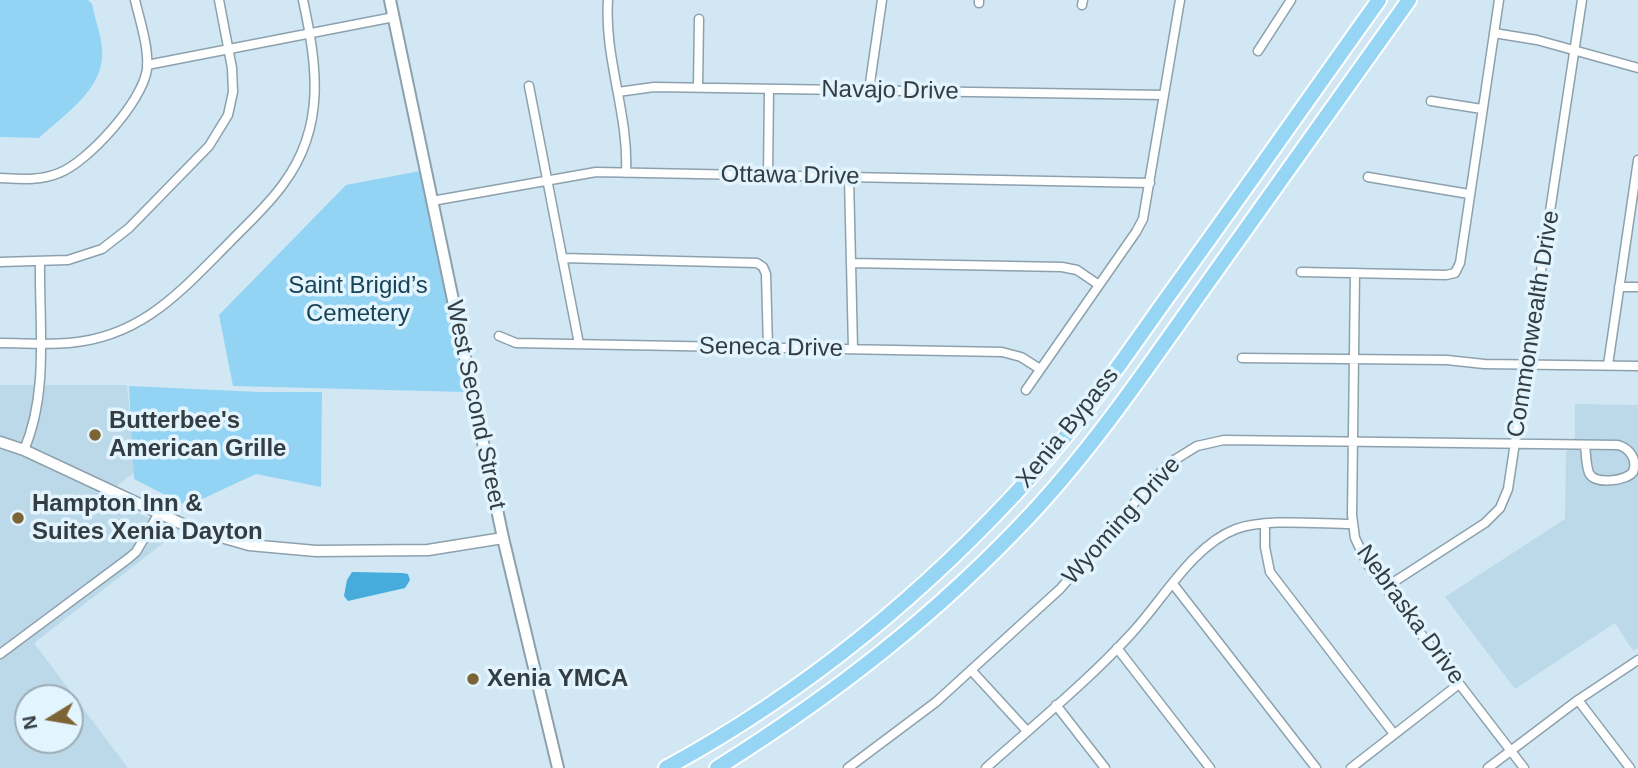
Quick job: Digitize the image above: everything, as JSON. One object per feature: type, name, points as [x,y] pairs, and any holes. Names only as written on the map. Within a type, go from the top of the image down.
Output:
[{"type":"highway","points":[[1255,174],[1372,0]]},
{"type":"highway","name":"Xenia Bypass","points":[[666,768],[730,731],[832,661],[895,611],[972,539],[1035,472],[1119,365],[1379,0]]},
{"type":"highway","name":"Xenia Bypass","points":[[717,768],[788,723],[884,652],[934,609],[1035,510],[1116,411],[1409,0]]},
{"type":"highway","points":[[1331,111],[1356,82],[1416,0]]},
{"type":"main road","name":"West Second Street","points":[[390,0],[503,538],[558,768]]},
{"type":"street","points":[[0,178],[50,176],[63,172],[80,160],[128,111],[139,92],[148,65],[135,0]]},
{"type":"street","points":[[0,262],[40,263],[78,258],[109,245],[209,146],[223,126],[231,104],[233,79],[219,0]]},
{"type":"street","points":[[0,343],[69,343],[98,338],[127,328],[157,312],[178,294],[273,198],[299,159],[313,115],[316,72],[303,0]]},
{"type":"street","points":[[608,0],[607,31],[626,138],[626,173]]},
{"type":"street","points":[[869,90],[882,0]]},
{"type":"street","points":[[1026,390],[1136,232],[1146,209],[1180,0]]},
{"type":"street","points":[[1258,51],[1292,0]]},
{"type":"street","points":[[1300,272],[1455,273],[1460,263],[1499,0]]},
{"type":"street","name":"Commonwealth Drive","points":[[1386,587],[1485,523],[1496,512],[1508,489],[1582,0]]},
{"type":"street","points":[[148,65],[394,17]]},
{"type":"street","points":[[698,88],[699,19]]},
{"type":"street","points":[[1494,33],[1537,40],[1638,68]]},
{"type":"street","points":[[529,86],[579,344]]},
{"type":"street","name":"Navajo Drive","points":[[618,92],[654,87],[1163,95]]},
{"type":"street","points":[[768,176],[769,89]]},
{"type":"street","points":[[1431,101],[1482,109]]},
{"type":"street","points":[[1608,365],[1638,160]]},
{"type":"street","name":"Ottawa Drive","points":[[432,201],[589,172],[1150,183]]},
{"type":"street","points":[[849,177],[853,349]]},
{"type":"street","points":[[1368,177],[1469,194]]},
{"type":"street","points":[[562,258],[757,263],[763,267],[766,274],[768,348]]},
{"type":"street","points":[[24,450],[37,408],[40,263]]},
{"type":"street","points":[[851,263],[1062,267],[1077,270],[1099,285]]},
{"type":"street","name":"Nebraska Drive","points":[[1355,273],[1352,524],[1361,552],[1524,768]]},
{"type":"street","points":[[1619,287],[1638,287]]},
{"type":"street","name":"Seneca Drive","points":[[499,336],[516,343],[1002,352],[1021,357],[1040,369]]},
{"type":"street","points":[[1242,358],[1447,360],[1484,364],[1638,366]]},
{"type":"street","name":"Wyoming Drive","points":[[848,768],[929,708],[1060,589],[1168,464],[1188,450],[1224,440],[1618,445],[1628,447],[1634,454],[1637,465],[1627,477],[1601,482],[1588,472],[1585,446]]},
{"type":"street","points":[[0,442],[24,450],[193,529],[225,540],[284,550],[428,550],[503,538]]},
{"type":"street","points":[[0,654],[136,552],[159,513]]},
{"type":"street","points":[[1265,524],[1266,560],[1270,572],[1394,734]]},
{"type":"street","points":[[986,768],[997,764],[1027,731],[1117,648],[1203,550],[1223,535],[1247,526],[1265,524],[1352,524]]},
{"type":"street","points":[[1173,584],[1316,768]]},
{"type":"street","points":[[1117,648],[1210,768]]},
{"type":"street","points":[[1488,768],[1578,700],[1638,660]]},
{"type":"street","points":[[971,670],[1027,731]]},
{"type":"street","points":[[1350,768],[1459,684]]},
{"type":"street","points":[[1578,700],[1630,768]]},
{"type":"street","points":[[1056,705],[1105,768]]},
{"type":"shaded area","points":[[0,385],[127,385],[136,471],[102,497],[179,531],[34,643],[65,684],[14,684],[14,754],[84,754],[84,709],[128,768],[0,768]]},
{"type":"shaded area","points":[[1575,404],[1638,405],[1638,648],[1633,651],[1615,623],[1515,689],[1445,597],[1565,519],[1566,452],[1575,437]]},
{"type":"shaded area","points":[[352,572],[402,573],[408,574],[410,580],[405,588],[348,601],[344,596],[347,580]]},
{"type":"green space","points":[[0,0],[88,0],[92,4],[102,45],[100,70],[87,93],[39,138],[0,137]]},
{"type":"green space","name":"Saint Brigid’s Cemetery","points":[[420,171],[465,392],[233,386],[219,315],[346,185]]},
{"type":"green space","points":[[129,386],[322,392],[321,487],[256,474],[187,506],[134,479]]},
{"type":"place","name":"Butterbee's American Grille","points":[[95,435]]},
{"type":"place","name":"Hampton Inn & Suites Xenia Dayton","points":[[18,518]]},
{"type":"place","name":"Xenia YMCA","points":[[473,679]]}]
